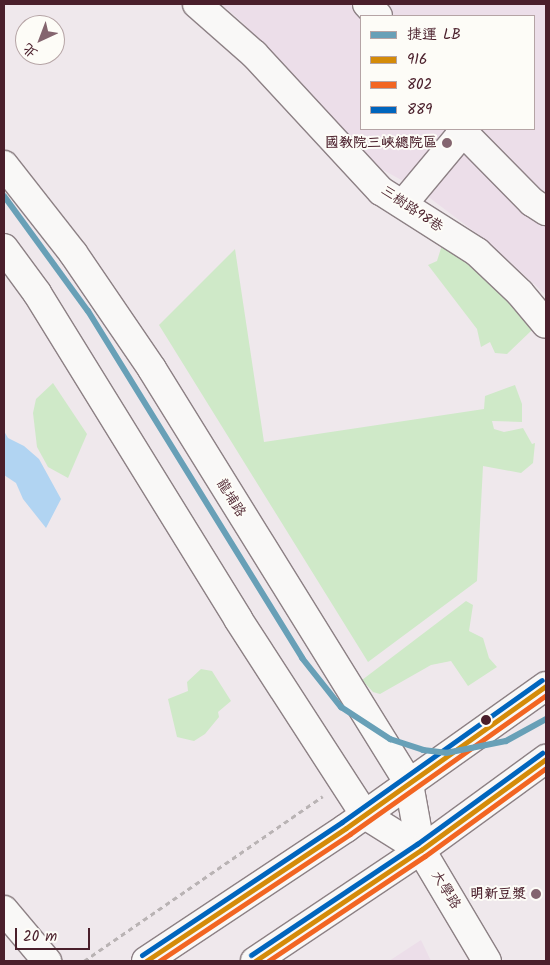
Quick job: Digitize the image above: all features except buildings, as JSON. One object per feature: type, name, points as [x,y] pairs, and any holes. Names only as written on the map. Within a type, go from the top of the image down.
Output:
[{"type":"street","name":"三樹路98巷","points":[[197,4],[254,54],[382,191],[477,252],[520,293],[546,324]]},
{"type":"street","points":[[367,4],[377,15]]},
{"type":"street","points":[[403,204],[461,130],[532,202],[546,211]]},
{"type":"street","name":"龍埔路","points":[[4,165],[73,253],[152,369],[409,784],[421,850]]},
{"type":"street","points":[[4,248],[37,293],[238,618],[365,815]]},
{"type":"street","points":[[146,961],[365,815],[546,686]]},
{"type":"street","points":[[255,961],[421,850],[546,759]]},
{"type":"street","name":"大學路","points":[[365,815],[421,850],[486,961]]},
{"type":"street","points":[[4,910],[47,961]]},
{"type":"path","points":[[84,961],[324,795]]},
{"type":"shaded area","name":"國教院三峽總院區","points":[[221,4],[546,4],[546,295],[488,242],[418,189],[359,157],[242,22]]},
{"type":"shaded area","points":[[421,940],[431,961],[389,961]]},
{"type":"green space","points":[[442,245],[464,258],[510,302],[532,330],[507,354],[495,353],[490,342],[481,347],[477,329],[428,265],[437,261]]},
{"type":"green space","points":[[235,249],[264,442],[484,409],[485,396],[515,385],[522,404],[522,422],[492,421],[494,429],[504,432],[523,428],[532,444],[535,443],[533,463],[521,473],[483,466],[477,581],[368,662],[159,325]]},
{"type":"green space","points":[[53,383],[87,434],[68,478],[48,467],[37,447],[33,413],[36,399]]},
{"type":"green space","points":[[466,601],[473,605],[469,631],[483,638],[489,658],[497,667],[468,686],[451,661],[431,665],[380,694],[373,692],[362,680]]},
{"type":"green space","points":[[201,669],[212,671],[231,701],[218,712],[219,717],[205,734],[194,741],[177,737],[168,699],[188,691],[187,682]]},
{"type":"water","points":[[4,431],[8,438],[24,446],[39,459],[61,499],[46,528],[23,499],[16,483],[4,475]]},
{"type":"metro line","name":"LB","points":[[4,196],[88,311],[302,658],[341,707],[390,739],[423,750],[446,753],[506,741],[546,719]]},
{"type":"transit line","name":"889","points":[[142,955],[342,822],[542,680]]},
{"type":"transit line","name":"916","points":[[146,961],[346,828],[546,686]]},
{"type":"transit line","name":"802","points":[[159,961],[350,834],[546,695]]},
{"type":"transit line","name":"889","points":[[251,955],[417,844],[542,753]]},
{"type":"transit line","name":"916","points":[[255,961],[421,850],[546,759]]},
{"type":"transit line","name":"802","points":[[268,961],[425,856],[546,768]]},
{"type":"place","name":"國教院三峽總院區","points":[[447,143]]},
{"type":"place","name":"明新豆漿","points":[[536,894]]}]
